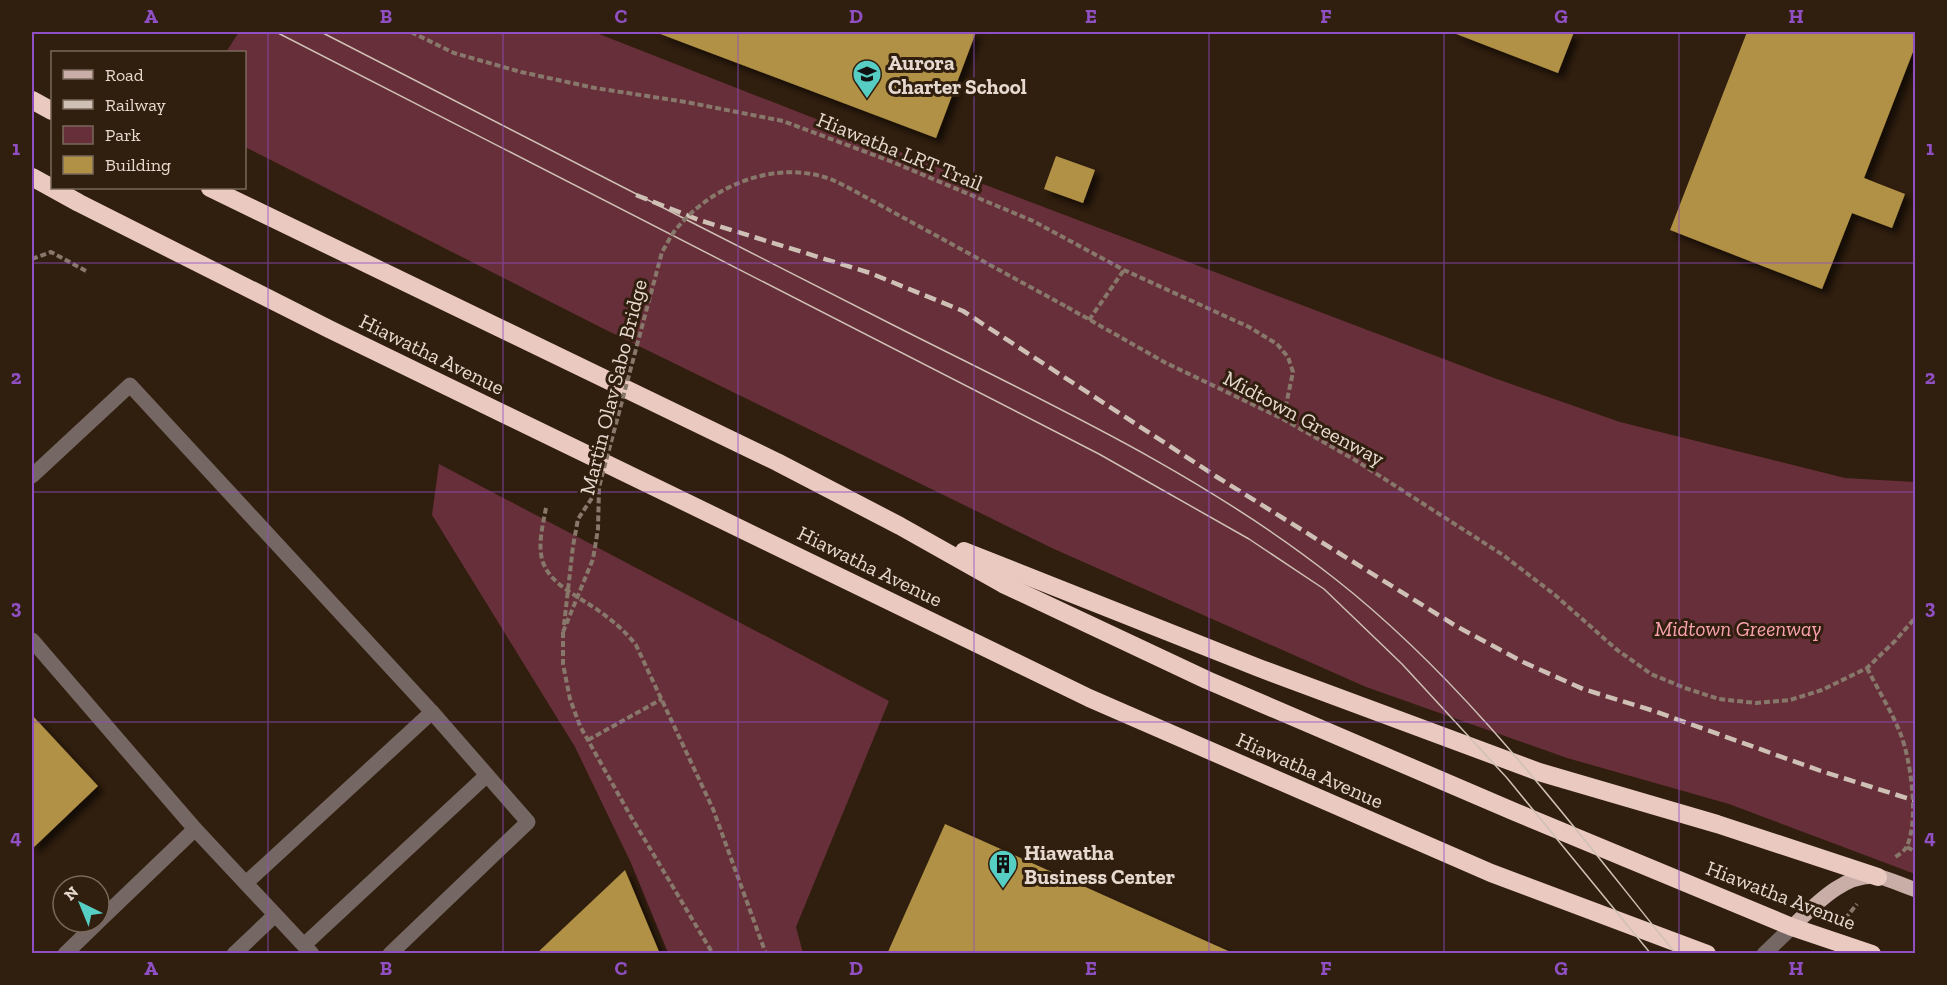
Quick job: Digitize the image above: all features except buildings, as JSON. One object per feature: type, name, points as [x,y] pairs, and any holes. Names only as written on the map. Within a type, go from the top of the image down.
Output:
[{"type":"highway","points":[[32,100],[51,110]]},
{"type":"highway","name":"Hiawatha Avenue","points":[[32,177],[51,188]]},
{"type":"highway","name":"Hiawatha Avenue","points":[[54,189],[318,323],[1089,698],[1491,873],[1707,954]]},
{"type":"highway","name":"Hiawatha Avenue","points":[[212,189],[766,456],[900,526],[1003,584],[1207,680],[1791,927],[1872,954]]},
{"type":"highway","points":[[900,526],[1259,668],[1539,772],[1717,824],[1878,877]]},
{"type":"main road","points":[[1791,927],[1835,889],[1849,882],[1878,877],[1916,890]]},
{"type":"street","points":[[32,476],[130,386],[432,712],[528,822],[390,954]]},
{"type":"street","points":[[32,640],[195,829],[308,949],[487,775]]},
{"type":"street","points":[[246,883],[432,712]]},
{"type":"street","points":[[111,910],[195,829]]},
{"type":"street","points":[[234,954],[275,915]]},
{"type":"street","points":[[1764,954],[1791,927]]},
{"type":"street","points":[[65,954],[86,934]]},
{"type":"path","name":"Hiawatha LRT Trail","points":[[411,32],[454,53],[520,72],[595,88],[686,102],[783,121],[890,161],[1033,221],[1124,270],[1249,327],[1277,344],[1288,357],[1293,372],[1283,419]]},
{"type":"path","name":"Martin Olav Sabo Bridge","points":[[713,954],[579,726],[562,664],[563,632],[593,559],[598,529],[599,487],[662,252],[677,228],[705,202],[725,188],[748,179],[786,173],[823,176],[1067,307]]},
{"type":"path","points":[[32,259],[51,252],[86,271]]},
{"type":"path","points":[[1089,320],[1124,270]]},
{"type":"path","name":"Midtown Greenway","points":[[1067,307],[1166,363],[1283,419],[1355,459],[1503,555],[1556,595],[1616,649],[1651,674],[1719,699],[1756,704],[1790,700],[1822,690],[1867,668],[1916,617]]},
{"type":"path","points":[[563,632],[578,519],[599,487]]},
{"type":"path","points":[[546,508],[541,539],[542,559],[550,575],[625,630],[636,645],[713,809],[766,954]]},
{"type":"path","points":[[1830,939],[1890,861],[1907,848],[1911,829],[1912,776],[1902,737],[1867,668]]},
{"type":"path","points":[[588,741],[662,699]]},
{"type":"path","points":[[1907,848],[1916,852]]},
{"type":"green space","name":"Midtown Greenway","points":[[239,32],[594,32],[941,168],[1494,378],[1620,422],[1845,478],[1915,482],[1915,874],[1729,804],[1567,758],[1366,687],[1054,549],[602,328],[246,148],[246,51],[227,51]]},
{"type":"green space","points":[[439,464],[889,701],[796,927],[803,953],[668,953],[631,863],[575,747],[432,515]]},
{"type":"tram line","points":[[276,32],[1099,454],[1249,539],[1324,589],[1402,664],[1507,778],[1651,954]]},
{"type":"tram line","points":[[321,32],[1120,440],[1230,504],[1283,540],[1383,619],[1473,708],[1556,805],[1676,954]]},
{"type":"railway","points":[[636,195],[699,220],[870,273],[963,311],[1217,477],[1456,626],[1523,662],[1583,689],[1654,711],[1821,771],[1916,801]]},
{"type":"place","name":"Aurora Charter School","points":[[867,100]]},
{"type":"place","name":"Hiawatha Business Center","points":[[1003,890]]}]
